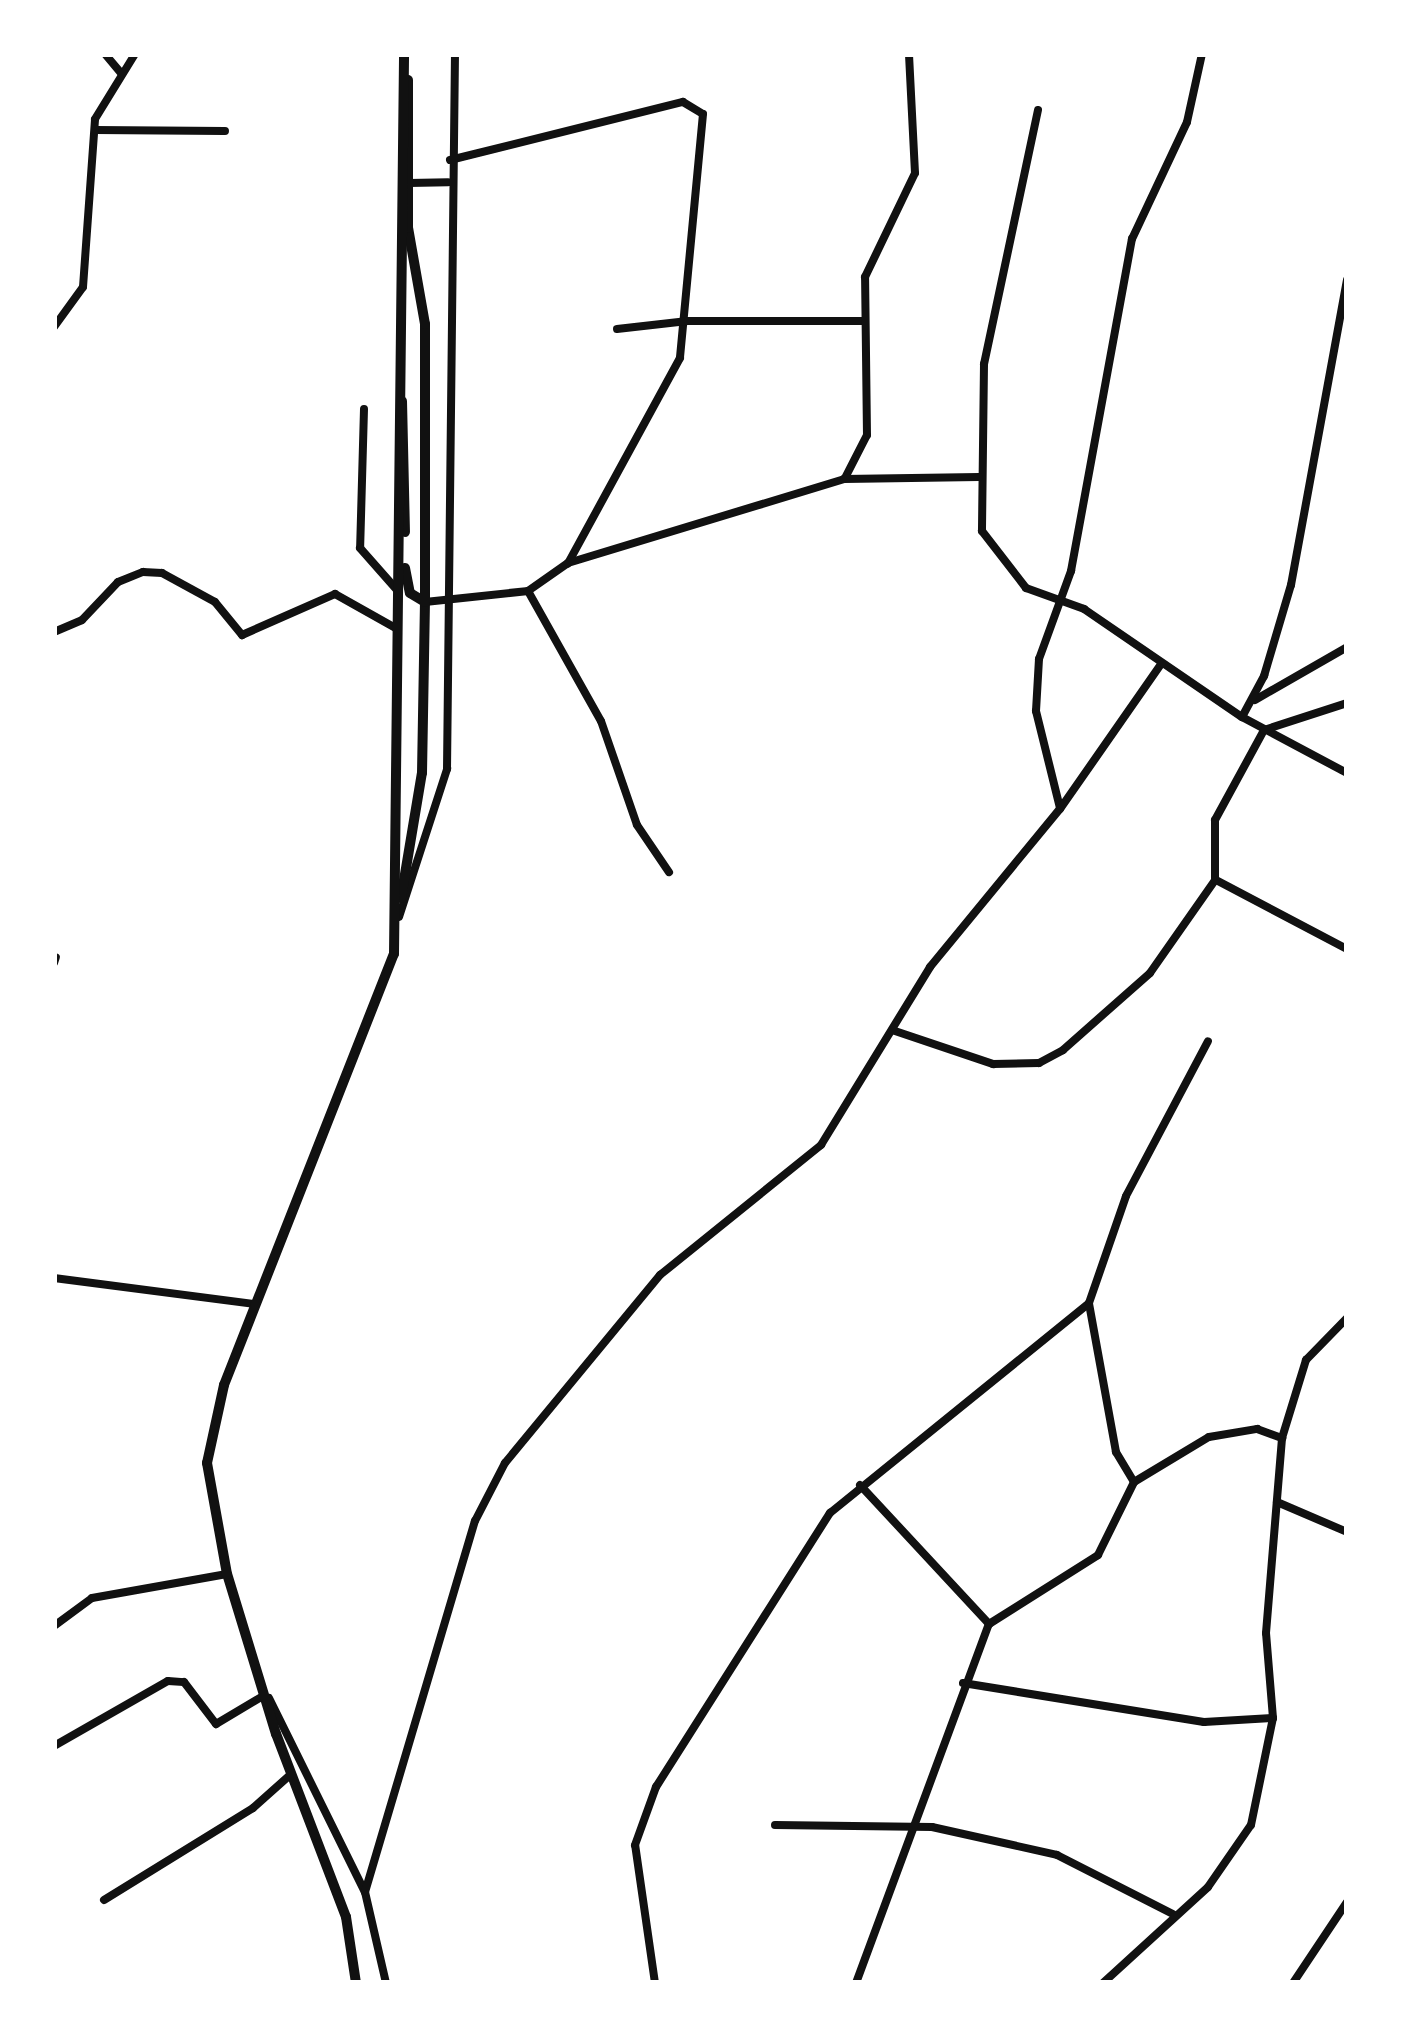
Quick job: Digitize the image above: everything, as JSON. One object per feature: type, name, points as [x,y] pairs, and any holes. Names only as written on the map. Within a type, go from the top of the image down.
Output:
[{"type":"main road","points":[[356,1983],[346,1917],[290,1775],[227,1574],[210,1509],[209,1435],[255,1304],[376,1012],[422,773],[425,324],[409,182],[405,54]]},
{"type":"main road","points":[[398,912],[397,380],[405,54]]},
{"type":"main road","points":[[397,380],[406,420],[405,580],[425,602]]},
{"type":"main road","points":[[398,629],[404,612],[425,602]]},
{"type":"street","points":[[105,54],[122,73]]},
{"type":"street","points":[[54,327],[83,287],[95,130],[135,54]]},
{"type":"street","points":[[398,912],[445,784],[448,182],[455,54]]},
{"type":"street","points":[[844,479],[867,436],[865,321],[872,253],[915,173],[909,54]]},
{"type":"street","points":[[1060,809],[1036,711],[1040,659],[1064,601],[1132,239],[1187,122],[1202,54]]},
{"type":"street","points":[[450,160],[696,104],[705,128],[688,321],[665,392],[568,562]]},
{"type":"street","points":[[1038,110],[984,364],[979,477],[982,531],[1026,588],[1064,601],[1242,717],[1347,773]]},
{"type":"street","points":[[95,130],[225,131]]},
{"type":"street","points":[[409,182],[448,182]]},
{"type":"street","points":[[1242,717],[1254,701],[1291,585],[1347,280]]},
{"type":"street","points":[[617,329],[688,321],[865,321]]},
{"type":"street","points":[[364,409],[360,548],[398,591]]},
{"type":"street","points":[[425,602],[448,604],[528,591],[568,562],[844,479],[979,477]]},
{"type":"street","points":[[54,632],[82,620],[118,582],[142,572],[162,573],[215,602],[242,635],[335,594],[398,629]]},
{"type":"street","points":[[528,591],[601,721],[637,825],[669,872]]},
{"type":"street","points":[[1254,701],[1347,647]]},
{"type":"street","points":[[365,1892],[475,1521],[505,1462],[660,1274],[821,1145],[930,967],[1060,809],[1160,664]]},
{"type":"street","points":[[892,1030],[993,1064],[1039,1063],[1108,1015],[1150,973],[1215,880],[1215,820],[1264,730],[1347,703]]},
{"type":"street","points":[[1215,880],[1347,949]]},
{"type":"street","points":[[1134,1482],[1116,1452],[1089,1304],[1126,1196],[1208,1041]]},
{"type":"street","points":[[54,1278],[255,1304]]},
{"type":"street","points":[[655,1983],[635,1868],[640,1826],[796,1557],[860,1484],[1089,1304]]},
{"type":"street","points":[[1103,1983],[1229,1864],[1251,1825],[1273,1718],[1267,1633],[1282,1438],[1306,1360],[1332,1324],[1347,1318]]},
{"type":"street","points":[[856,1983],[963,1683],[989,1624],[1098,1556],[1134,1482],[1209,1437],[1257,1429],[1282,1438]]},
{"type":"street","points":[[860,1484],[989,1624]]},
{"type":"street","points":[[1277,1502],[1347,1532]]},
{"type":"street","points":[[54,1626],[92,1598],[227,1574]]},
{"type":"street","points":[[259,1680],[365,1892],[386,1983]]},
{"type":"street","points":[[54,1746],[168,1681],[184,1682],[216,1724],[263,1696]]},
{"type":"street","points":[[963,1683],[1204,1722],[1273,1718]]},
{"type":"street","points":[[104,1900],[254,1808],[290,1775]]},
{"type":"street","points":[[775,1826],[912,1825],[1057,1855],[1173,1914]]},
{"type":"street","points":[[1293,1983],[1347,1902]]}]
